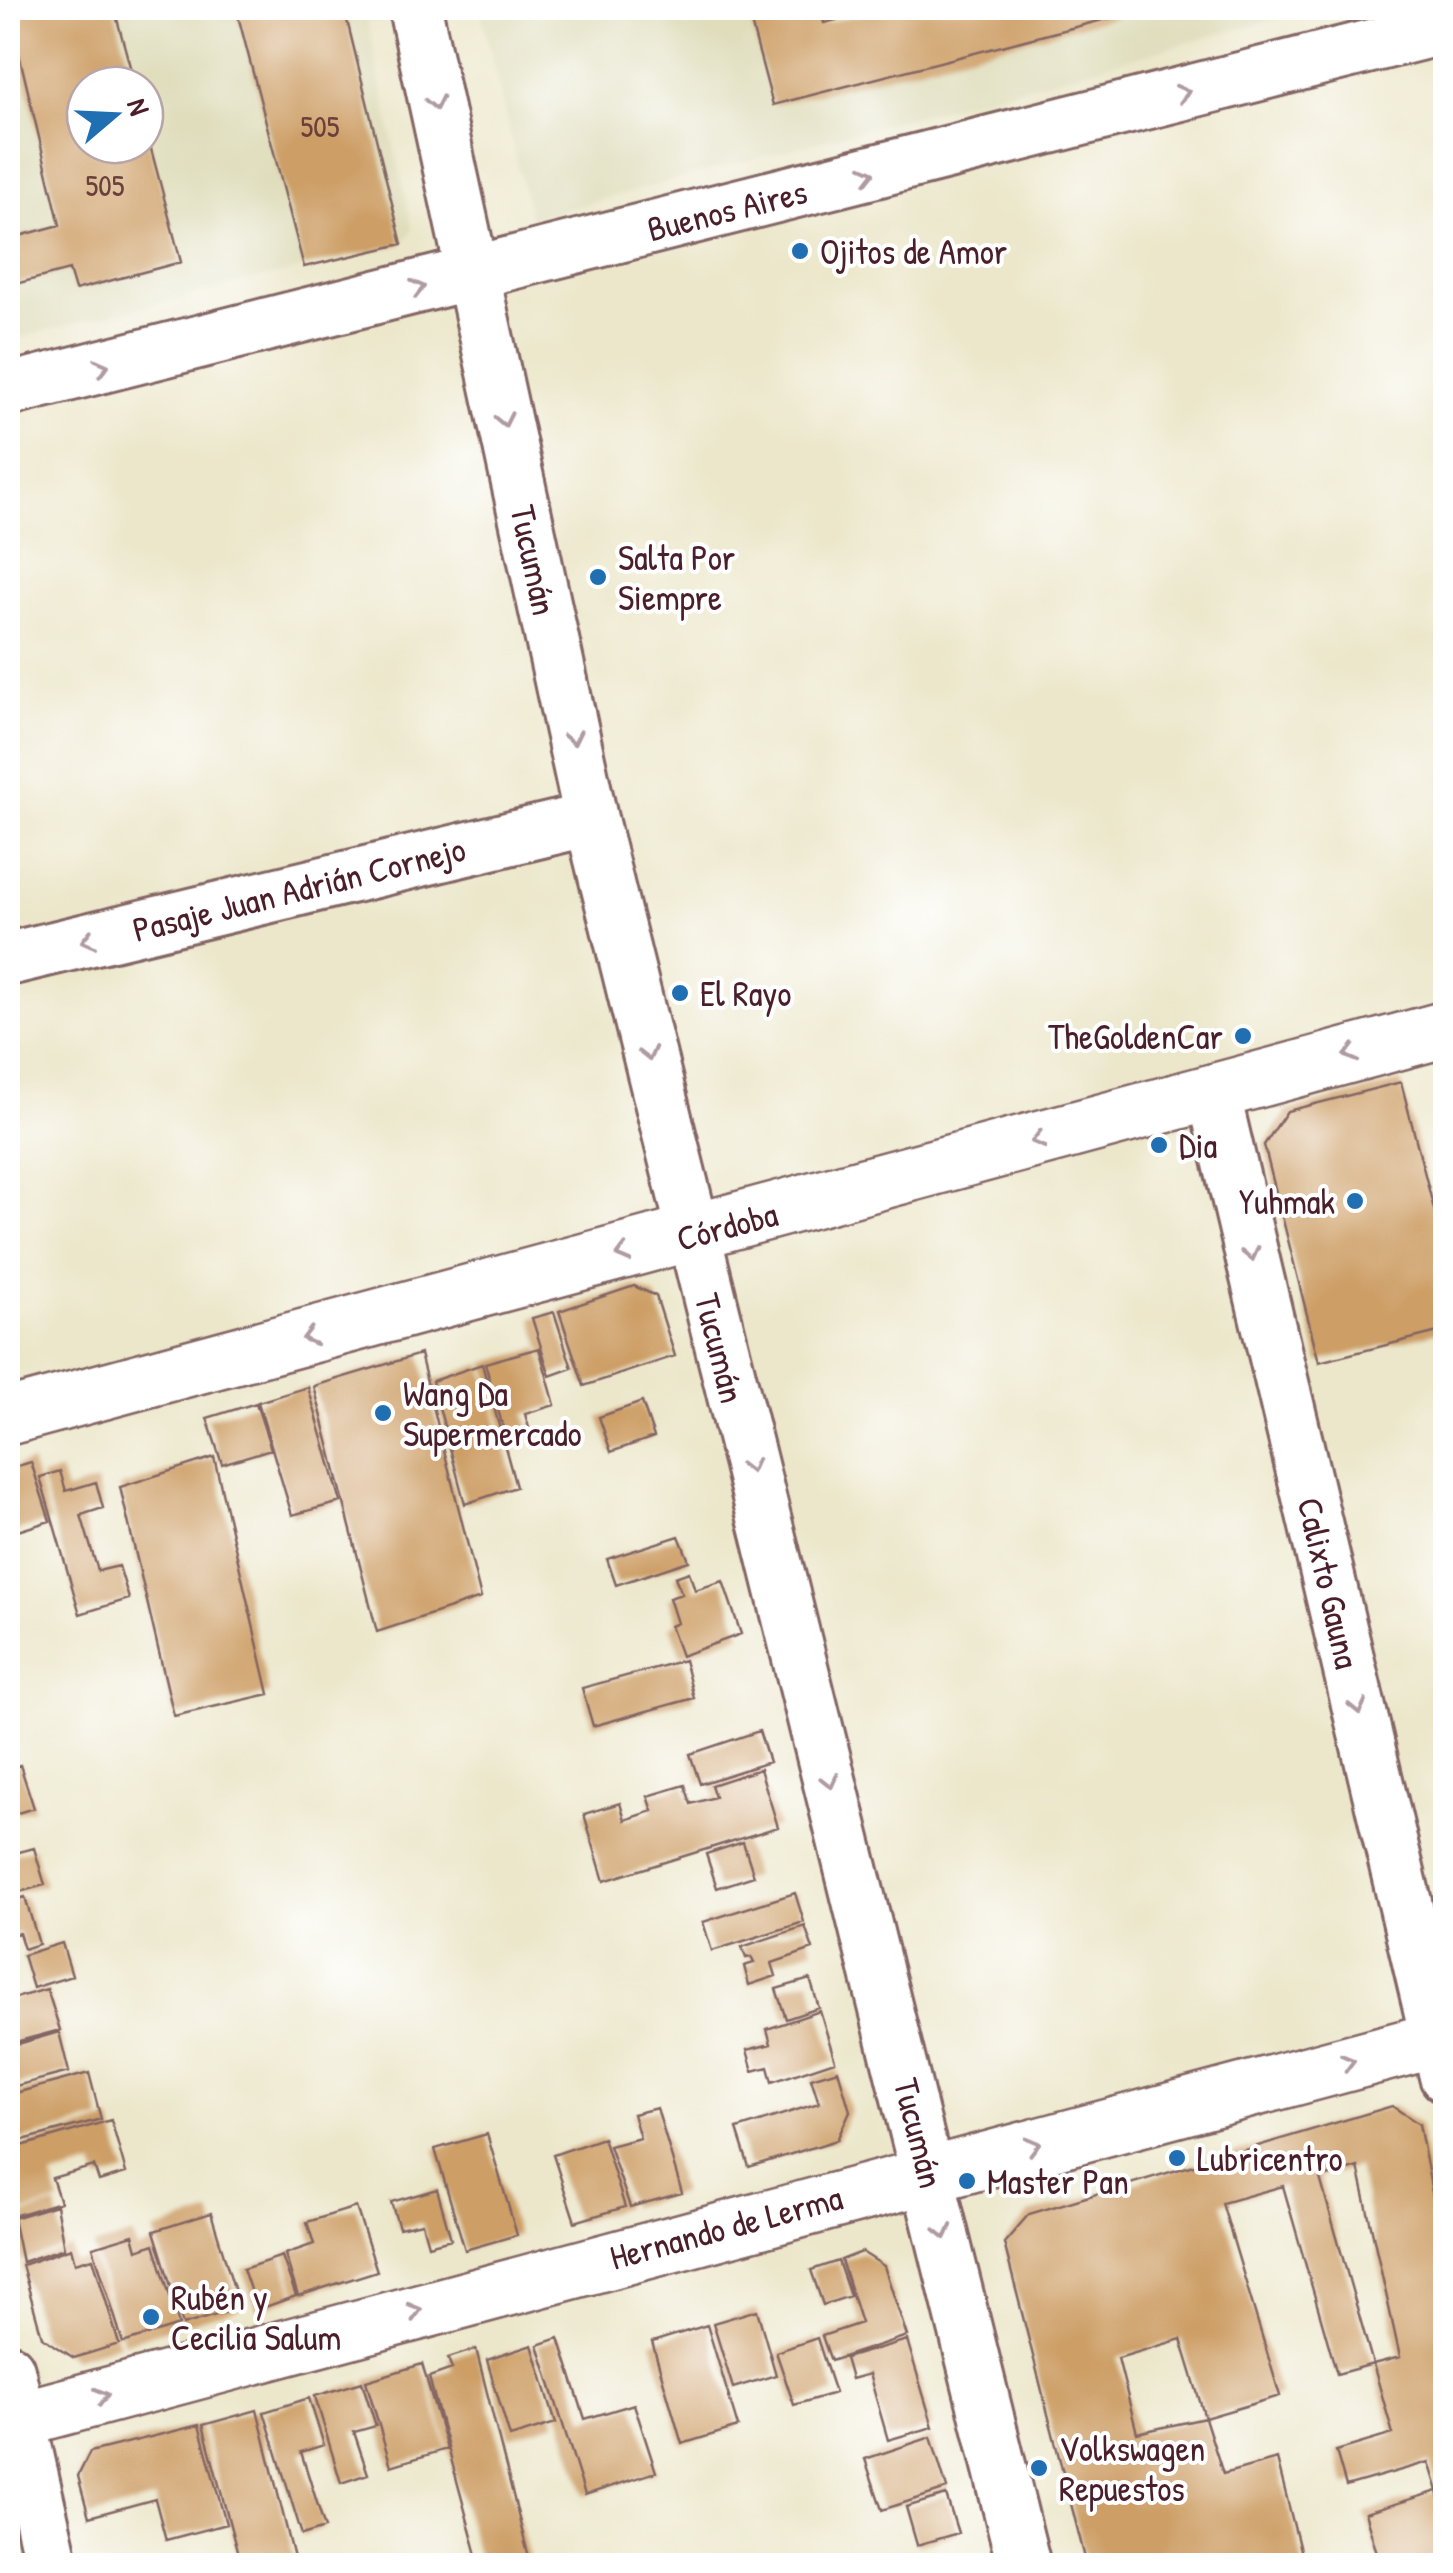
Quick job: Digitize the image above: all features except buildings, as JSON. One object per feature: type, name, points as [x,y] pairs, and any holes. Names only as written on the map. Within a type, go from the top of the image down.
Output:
[{"type":"main road","name":"Córdoba","points":[[8,1417],[1446,1030]]},
{"type":"main road","name":"Hernando de Lerma","points":[[11,2404],[929,2172],[1443,2051]]},
{"type":"street","name":"Tucumán","points":[[414,8],[591,819],[1024,2566]]},
{"type":"street","name":"Buenos Aires","points":[[8,390],[1446,27]]},
{"type":"street","name":"Pasaje Juan Adrián Cornejo","points":[[8,959],[591,819]]},
{"type":"street","name":"Calixto Gauna","points":[[1213,1091],[1443,2051]]},
{"type":"street","points":[[11,2404],[52,2566]]},
{"type":"shaded area","points":[[8,8],[364,8],[413,231],[402,244],[8,340]]},
{"type":"shaded area","points":[[480,8],[1317,8],[530,219]]},
{"type":"place","name":"Ojitos de Amor","points":[[800,251]]},
{"type":"place","name":"Salta Por Siempre","points":[[598,577]]},
{"type":"place","name":"El Rayo","points":[[680,993]]},
{"type":"place","name":"TheGoldenCar","points":[[1243,1036]]},
{"type":"place","name":"Dia","points":[[1159,1145]]},
{"type":"place","name":"Yuhmak","points":[[1355,1201]]},
{"type":"place","name":"Wang Da Supermercado","points":[[383,1413]]},
{"type":"place","name":"Lubricentro","points":[[1177,2158]]},
{"type":"place","name":"Master Pan","points":[[967,2181]]},
{"type":"place","name":"Rubén y Cecilia Salum","points":[[151,2317]]},
{"type":"place","name":"Volkswagen Repuestos","points":[[1039,2468]]}]
